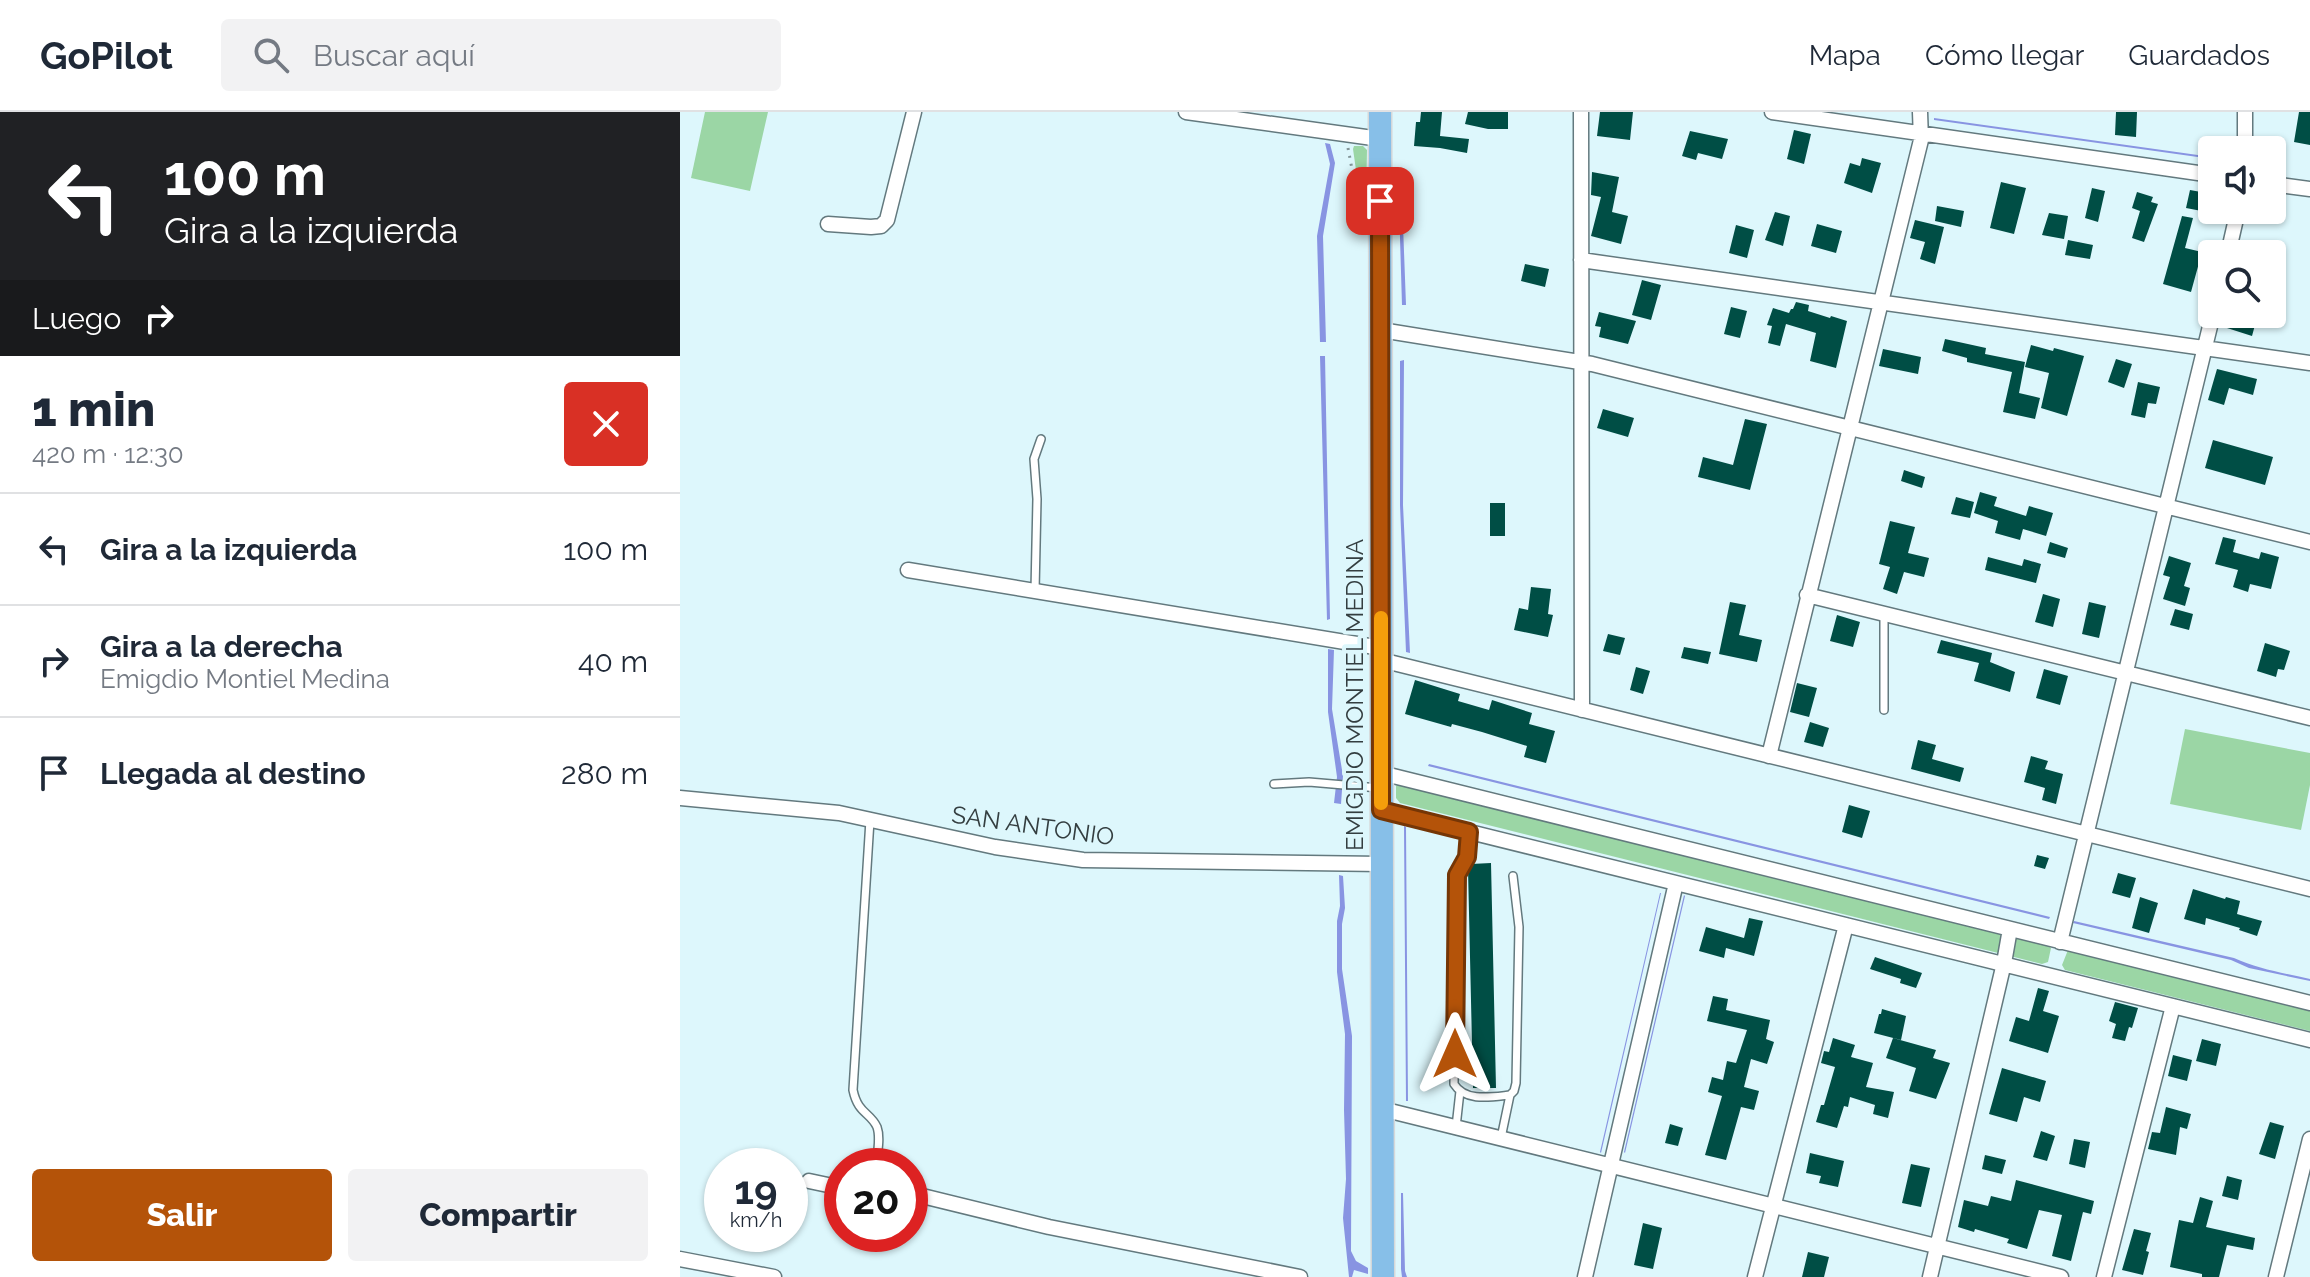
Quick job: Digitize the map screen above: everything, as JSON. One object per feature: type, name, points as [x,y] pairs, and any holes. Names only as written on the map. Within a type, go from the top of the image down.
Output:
[{"type":"main road","name":"EMIGDIO MONTIEL MEDINA","points":[[1380,112],[1383,1277]]},
{"type":"street","points":[[828,224],[871,227],[881,226],[887,220],[914,112]]},
{"type":"street","points":[[1186,112],[1380,139]]},
{"type":"street","points":[[1581,112],[1582,710]]},
{"type":"street","points":[[1772,112],[2198,173]]},
{"type":"street","points":[[1769,756],[1921,134],[1920,112]]},
{"type":"street","points":[[2245,112],[2245,136]]},
{"type":"street","points":[[2286,186],[2310,189]]},
{"type":"street","points":[[1581,260],[2310,363]]},
{"type":"street","points":[[2060,942],[2210,328]]},
{"type":"street","points":[[1381,330],[1581,362],[2310,542]]},
{"type":"street","points":[[908,570],[1381,654],[1582,710],[2310,889]]},
{"type":"street","points":[[1807,595],[2310,718]]},
{"type":"street","points":[[1381,790],[1469,832],[2310,1040]]},
{"type":"street","points":[[1381,790],[2010,929],[2310,1003]]},
{"type":"street","name":"SAN ANTONIO","points":[[680,798],[839,813],[995,847],[1083,860],[1382,864]]},
{"type":"street","points":[[1585,1277],[1676,883]]},
{"type":"street","points":[[1755,1277],[1846,925]]},
{"type":"street","points":[[1930,1277],[2010,929]]},
{"type":"street","points":[[2104,1277],[2173,1006]]},
{"type":"street","points":[[1382,1109],[2061,1277]]},
{"type":"street","points":[[2276,1277],[2310,1139]]},
{"type":"street","points":[[809,1181],[824,1184]]},
{"type":"street","points":[[928,1197],[1049,1227],[1300,1277]]},
{"type":"street","points":[[680,1259],[767,1276]]},
{"type":"street","points":[[743,1277],[767,1276]]},
{"type":"lane","points":[[1035,591],[1037,499],[1034,459],[1041,439]]},
{"type":"lane","points":[[1884,613],[1884,710]]},
{"type":"lane","points":[[1274,784],[1309,782],[1381,790]]},
{"type":"lane","points":[[870,820],[853,1090],[860,1109],[875,1123],[879,1132],[878,1148]]},
{"type":"lane","points":[[1469,832],[1467,857],[1457,875],[1454,1084],[1460,1091],[1485,1097],[1510,1095]]},
{"type":"lane","points":[[1501,1138],[1510,1095],[1516,1083],[1519,942],[1513,876]]},
{"type":"lane","points":[[1456,1127],[1460,1091]]},
{"type":"path","points":[[1342,134],[1347,141],[1360,202],[1380,232]]},
{"type":"green space","points":[[705,112],[768,112],[750,191],[691,178]]},
{"type":"green space","points":[[1354,146],[1363,146],[1367,150],[1366,201],[1357,177]]},
{"type":"green space","points":[[2185,729],[2310,753],[2310,785],[2301,830],[2170,804]]},
{"type":"green space","points":[[1398,784],[2047,945],[2051,948],[2048,962],[2042,964],[1400,803],[1396,798]]},
{"type":"green space","points":[[2068,950],[2310,1009],[2310,1031],[2065,970],[2062,965]]},
{"type":"water","points":[[1934,118],[2198,157],[1934,120]]},
{"type":"water","points":[[1325,143],[1330,144],[1335,163],[1323,236],[1326,342],[1320,342],[1317,236],[1330,164]]},
{"type":"water","points":[[1398,171],[1401,171],[1406,305],[1402,305]]},
{"type":"water","points":[[1320,356],[1325,356],[1330,619],[1327,620]]},
{"type":"water","points":[[1404,360],[1403,505],[1410,653],[1406,652],[1400,505],[1400,361]]},
{"type":"water","points":[[1328,649],[1334,650],[1332,709],[1343,776],[1341,804],[1334,803],[1337,777],[1328,712]]},
{"type":"water","points":[[1429,764],[2050,917],[1428,766]]},
{"type":"water","points":[[1406,827],[1408,1101],[1406,1101]]},
{"type":"water","points":[[1339,875],[1343,876],[1345,908],[1342,969],[1352,1036],[1351,1251],[1356,1261],[1368,1268],[1368,1274],[1354,1270],[1352,1277],[1349,1277],[1343,1218],[1346,1179],[1345,1034],[1337,972]]},
{"type":"water","points":[[1661,893],[1601,1153],[1600,1152]]},
{"type":"water","points":[[1685,896],[1625,1153],[1624,1152]]},
{"type":"water","points":[[2074,921],[2234,958],[2310,981],[2249,968],[2231,960]]},
{"type":"water","points":[[1401,1193],[1407,1277],[1402,1277],[1401,1269]]},
{"type":"building","points":[[1421,112],[1442,112],[1440,136],[1469,139],[1467,153],[1414,146],[1416,122],[1420,122]]},
{"type":"building","points":[[1468,112],[1508,112],[1508,129],[1465,124]]},
{"type":"building","points":[[1600,112],[1633,112],[1630,140],[1597,136]]},
{"type":"building","points":[[2116,112],[2137,112],[2136,137],[2115,135]]},
{"type":"building","points":[[2299,112],[2310,112],[2310,145],[2294,142]]},
{"type":"building","points":[[1794,130],[1811,134],[1804,164],[1787,159]]},
{"type":"building","points":[[1690,131],[1728,139],[1722,159],[1698,153],[1696,160],[1682,156]]},
{"type":"building","points":[[1862,158],[1881,163],[1872,193],[1844,183],[1850,163],[1860,166]]},
{"type":"building","points":[[1592,172],[1619,177],[1612,212],[1628,216],[1621,244],[1591,236],[1601,197],[1591,195]]},
{"type":"building","points":[[2001,182],[2026,188],[2014,234],[1990,228]]},
{"type":"building","points":[[2092,188],[2105,191],[2098,222],[2085,218]]},
{"type":"building","points":[[2190,190],[2198,191],[2198,210],[2186,208]]},
{"type":"building","points":[[2137,192],[2153,197],[2151,202],[2158,204],[2144,242],[2132,238],[2140,211],[2132,208]]},
{"type":"building","points":[[1937,206],[1964,211],[1961,227],[1935,221]]},
{"type":"building","points":[[1775,212],[1790,216],[1783,246],[1765,240]]},
{"type":"building","points":[[2049,213],[2068,216],[2064,239],[2042,235]]},
{"type":"building","points":[[2182,216],[2193,218],[2185,248],[2198,251],[2198,267],[2191,292],[2163,284]]},
{"type":"building","points":[[1915,220],[1944,227],[1935,264],[1920,259],[1925,242],[1910,238]]},
{"type":"building","points":[[1817,224],[1842,231],[1836,253],[1811,246]]},
{"type":"building","points":[[1736,225],[1754,230],[1747,258],[1729,253]]},
{"type":"building","points":[[2068,240],[2093,245],[2090,259],[2065,255]]},
{"type":"building","points":[[1525,264],[1549,269],[1545,287],[1521,281]]},
{"type":"building","points":[[1642,280],[1661,285],[1651,320],[1632,315]]},
{"type":"building","points":[[1796,302],[1809,305],[1808,311],[1847,321],[1836,368],[1810,361],[1816,333],[1786,324],[1780,346],[1768,343],[1772,326],[1767,325],[1773,308],[1789,313]]},
{"type":"building","points":[[1731,307],[1747,311],[1740,338],[1724,334]]},
{"type":"building","points":[[1599,312],[1636,321],[1628,344],[1599,337],[1601,327],[1595,326]]},
{"type":"building","points":[[2227,328],[2254,328],[2252,336]]},
{"type":"building","points":[[1945,339],[1986,348],[1985,354],[2025,362],[2019,393],[2040,398],[2035,419],[2003,412],[2012,372],[1967,362],[1967,358],[1942,351]]},
{"type":"building","points":[[2031,345],[2084,356],[2067,416],[2041,408],[2049,373],[2025,367]]},
{"type":"building","points":[[1883,349],[1921,357],[1918,374],[1879,366]]},
{"type":"building","points":[[2116,359],[2132,364],[2124,388],[2108,382]]},
{"type":"building","points":[[2217,369],[2257,379],[2253,395],[2229,388],[2224,405],[2208,400]]},
{"type":"building","points":[[2138,382],[2160,387],[2156,404],[2148,403],[2145,418],[2131,415]]},
{"type":"building","points":[[1603,409],[1634,418],[1628,437],[1597,428]]},
{"type":"building","points":[[1745,419],[1767,424],[1750,490],[1698,477],[1703,457],[1733,465]]},
{"type":"building","points":[[2213,440],[2273,457],[2265,485],[2205,468]]},
{"type":"building","points":[[1904,470],[1925,477],[1922,488],[1901,481]]},
{"type":"building","points":[[1980,492],[1997,497],[1994,506],[2026,516],[2029,506],[2053,513],[2046,536],[2023,529],[2020,540],[1995,533],[1998,521],[1974,513]]},
{"type":"building","points":[[1956,497],[1974,502],[1970,518],[1951,514]]},
{"type":"building","points":[[1490,503],[1505,503],[1505,536],[1490,536]]},
{"type":"building","points":[[1890,521],[1915,527],[1908,553],[1929,558],[1924,577],[1904,572],[1897,594],[1883,589],[1890,567],[1879,564]]},
{"type":"building","points":[[2223,537],[2236,540],[2233,552],[2259,559],[2261,552],[2279,557],[2271,589],[2250,584],[2248,592],[2233,587],[2238,570],[2215,564]]},
{"type":"building","points":[[2050,542],[2068,548],[2065,558],[2047,553]]},
{"type":"building","points":[[2169,556],[2191,563],[2184,586],[2190,588],[2185,606],[2163,599],[2170,577],[2163,575]]},
{"type":"building","points":[[1988,557],[2022,566],[2024,559],[2041,564],[2036,583],[1985,570]]},
{"type":"building","points":[[1531,587],[1551,589],[1548,614],[1553,615],[1548,637],[1514,630],[1519,608],[1528,610]]},
{"type":"building","points":[[2043,594],[2060,599],[2053,627],[2035,622]]},
{"type":"building","points":[[1730,602],[1746,605],[1739,635],[1762,640],[1757,662],[1719,654]]},
{"type":"building","points":[[2089,602],[2106,606],[2099,638],[2082,634]]},
{"type":"building","points":[[2175,609],[2193,614],[2189,630],[2170,625]]},
{"type":"building","points":[[1837,615],[1860,622],[1853,647],[1830,641]]},
{"type":"building","points":[[1608,634],[1625,638],[1620,655],[1603,651]]},
{"type":"building","points":[[1941,640],[1992,653],[1990,662],[2015,672],[2010,692],[1974,681],[1979,663],[1937,653]]},
{"type":"building","points":[[2265,643],[2290,651],[2284,670],[2278,669],[2276,677],[2257,671]]},
{"type":"building","points":[[1684,647],[1711,652],[1708,664],[1681,658]]},
{"type":"building","points":[[1636,667],[1650,671],[1643,694],[1630,690]]},
{"type":"building","points":[[2044,669],[2068,676],[2060,705],[2036,698]]},
{"type":"building","points":[[1415,680],[1460,694],[1458,701],[1489,710],[1492,700],[1532,713],[1529,724],[1555,731],[1546,763],[1524,757],[1527,746],[1405,714]]},
{"type":"building","points":[[1797,683],[1817,688],[1809,717],[1790,712]]},
{"type":"building","points":[[1810,722],[1829,728],[1823,747],[1804,742]]},
{"type":"building","points":[[1918,740],[1936,745],[1932,759],[1964,768],[1960,782],[1911,769]]},
{"type":"building","points":[[2031,756],[2048,761],[2045,769],[2063,774],[2056,804],[2042,800],[2045,788],[2024,782]]},
{"type":"building","points":[[1849,805],[1870,811],[1862,838],[1842,832]]},
{"type":"building","points":[[2037,855],[2049,858],[2045,869],[2034,866]]},
{"type":"building","points":[[1491,863],[1496,1088],[1473,1088],[1468,869],[1471,864]]},
{"type":"building","points":[[2118,873],[2136,878],[2130,898],[2112,893]]},
{"type":"building","points":[[2193,889],[2240,901],[2237,914],[2262,921],[2257,936],[2206,918],[2205,925],[2184,919]]},
{"type":"building","points":[[2140,897],[2158,903],[2149,933],[2132,928]]},
{"type":"building","points":[[1749,918],[1763,921],[1754,956],[1726,948],[1724,958],[1699,951],[1706,927],[1744,938]]},
{"type":"building","points":[[1875,957],[1922,973],[1916,988],[1900,983],[1901,979],[1870,969]]},
{"type":"building","points":[[2038,988],[2049,991],[2043,1011],[2059,1016],[2048,1053],[2009,1041],[2016,1017],[2029,1021]]},
{"type":"building","points":[[1713,996],[1728,999],[1726,1010],[1770,1020],[1766,1039],[1774,1042],[1767,1064],[1751,1059],[1744,1087],[1759,1091],[1754,1110],[1741,1107],[1726,1160],[1705,1155],[1722,1096],[1708,1092],[1712,1077],[1723,1080],[1727,1061],[1736,1063],[1747,1030],[1707,1021]]},
{"type":"building","points":[[2115,1002],[2138,1008],[2125,1041],[2112,1038],[2116,1024],[2109,1021]]},
{"type":"building","points":[[1882,1009],[1906,1016],[1901,1040],[1874,1033]]},
{"type":"building","points":[[1833,1038],[1855,1045],[1851,1057],[1873,1063],[1866,1087],[1894,1092],[1888,1118],[1873,1114],[1875,1105],[1850,1097],[1837,1128],[1816,1122],[1835,1067],[1821,1063],[1824,1051],[1829,1052]]},
{"type":"building","points":[[1893,1038],[1936,1050],[1933,1058],[1950,1063],[1936,1099],[1909,1091],[1916,1068],[1886,1058]]},
{"type":"building","points":[[2202,1039],[2221,1044],[2216,1066],[2196,1061]]},
{"type":"building","points":[[2173,1055],[2192,1060],[2187,1081],[2168,1076]]},
{"type":"building","points":[[2002,1068],[2046,1081],[2040,1102],[2024,1097],[2017,1122],[1989,1114]]},
{"type":"building","points":[[2166,1107],[2191,1114],[2187,1129],[2180,1127],[2176,1155],[2148,1149],[2152,1132],[2160,1133]]},
{"type":"building","points":[[2270,1122],[2284,1126],[2275,1159],[2259,1154]]},
{"type":"building","points":[[1670,1124],[1683,1128],[1678,1146],[1665,1143]]},
{"type":"building","points":[[2041,1131],[2055,1136],[2047,1161],[2033,1157]]},
{"type":"building","points":[[2074,1139],[2090,1142],[2085,1168],[2069,1164]]},
{"type":"building","points":[[1810,1153],[1844,1161],[1838,1187],[1819,1183],[1821,1176],[1806,1173]]},
{"type":"building","points":[[1985,1155],[2006,1160],[2002,1174],[1982,1169]]},
{"type":"building","points":[[1911,1164],[1930,1168],[1921,1207],[1902,1203]]},
{"type":"building","points":[[2227,1176],[2242,1180],[2238,1200],[2222,1196]]},
{"type":"building","points":[[2016,1180],[2094,1201],[2091,1214],[2083,1212],[2071,1261],[2052,1256],[2062,1215],[2039,1210],[2027,1249],[2007,1243],[2009,1239],[1958,1227],[1964,1200],[1988,1206],[1991,1196],[2011,1201]]},
{"type":"building","points":[[2200,1197],[2213,1201],[2206,1227],[2255,1238],[2253,1250],[2227,1245],[2219,1277],[2202,1277],[2202,1274],[2170,1267],[2179,1220],[2193,1223]]},
{"type":"building","points":[[1643,1223],[1662,1228],[1653,1269],[1634,1265]]},
{"type":"building","points":[[2134,1229],[2151,1233],[2143,1275],[2122,1270]]},
{"type":"building","points":[[1808,1252],[1829,1257],[1824,1277],[1802,1277]]},
{"type":"slow traffic","points":[[1381,618],[1381,803]]},
{"type":"route","points":[[1380,201],[1381,810],[1469,832],[1467,857],[1457,875],[1455,1054]]}]
